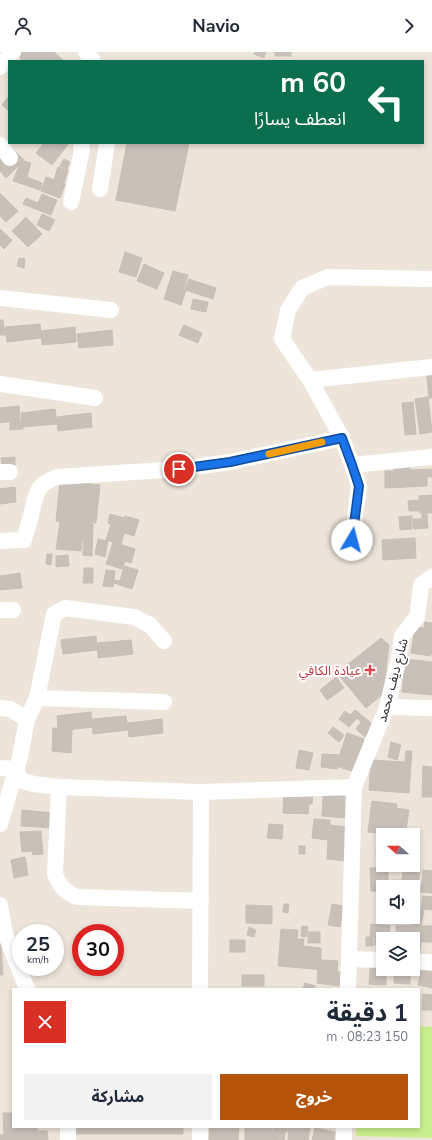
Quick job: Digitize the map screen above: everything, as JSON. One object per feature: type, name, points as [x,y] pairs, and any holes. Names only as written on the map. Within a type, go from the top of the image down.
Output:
[{"type":"street","points":[[86,52],[92,60]]},
{"type":"street","points":[[71,202],[82,150],[81,144]]},
{"type":"street","points":[[100,189],[107,144]]},
{"type":"street","points":[[0,145],[10,158]]},
{"type":"street","points":[[352,540],[359,486],[342,438],[310,380],[282,339],[288,310],[302,288],[328,277],[432,279]]},
{"type":"street","points":[[0,298],[111,310]]},
{"type":"street","points":[[310,380],[432,367]]},
{"type":"street","points":[[0,384],[95,398]]},
{"type":"street","points":[[0,541],[24,540],[34,499],[39,488],[48,480],[57,477],[179,469],[230,462],[342,438]]},
{"type":"street","points":[[352,465],[432,458]]},
{"type":"street","name":"شارع ديف محمد","points":[[354,787],[387,707],[399,658],[402,636],[417,616],[421,586],[432,577]]},
{"type":"street","points":[[2,818],[16,769],[27,719],[37,698],[54,614],[65,608],[134,617],[150,625],[164,641]]},
{"type":"street","points":[[37,698],[164,702]]},
{"type":"street","points":[[387,707],[432,708]]},
{"type":"street","points":[[0,708],[10,709],[27,719]]},
{"type":"street","points":[[0,768],[16,769]]},
{"type":"street","points":[[16,769],[20,778],[24,781],[34,784],[59,787],[201,792],[354,787],[348,988]]},
{"type":"street","points":[[2,818],[12,800],[22,788],[34,784]]},
{"type":"street","points":[[59,787],[55,874],[59,885],[67,892],[77,897],[201,901]]},
{"type":"street","points":[[200,988],[201,792]]},
{"type":"street","points":[[0,905],[5,933],[27,988]]},
{"type":"street","points":[[349,959],[376,960]]},
{"type":"street","points":[[420,962],[432,962]]},
{"type":"street","points":[[68,1128],[68,1140]]},
{"type":"street","points":[[200,1128],[200,1140]]},
{"type":"street","points":[[344,1128],[344,1140]]},
{"type":"green space","points":[[420,1026],[432,1027],[432,1138],[356,1136],[356,1128],[420,1128]]},
{"type":"building","points":[[14,52],[54,52],[63,60],[22,60]]},
{"type":"building","points":[[255,52],[266,52],[264,58],[254,54]]},
{"type":"building","points":[[275,52],[291,52],[291,56],[275,56]]},
{"type":"building","points":[[8,97],[8,110],[2,105]]},
{"type":"building","points":[[3,139],[24,160],[6,178],[0,171],[0,142]]},
{"type":"building","points":[[43,144],[68,144],[52,165],[36,153]]},
{"type":"building","points":[[127,144],[189,144],[175,211],[116,200]]},
{"type":"building","points":[[64,159],[70,162],[67,169],[60,166]]},
{"type":"building","points":[[21,160],[31,163],[27,177],[42,183],[40,190],[13,181]]},
{"type":"building","points":[[58,167],[68,170],[64,183],[54,180]]},
{"type":"building","points":[[46,177],[65,184],[60,198],[41,191]]},
{"type":"building","points":[[0,193],[18,211],[6,222],[0,216]]},
{"type":"building","points":[[42,194],[57,200],[51,215],[23,204],[26,198],[38,203]]},
{"type":"building","points":[[42,214],[55,220],[49,231],[37,225]]},
{"type":"building","points":[[26,217],[42,234],[28,247],[12,231]]},
{"type":"building","points":[[0,229],[12,240],[4,249],[0,245]]},
{"type":"building","points":[[125,252],[142,258],[136,277],[119,272]]},
{"type":"building","points":[[19,258],[25,259],[24,268],[17,266]]},
{"type":"building","points":[[144,264],[164,273],[157,289],[137,281]]},
{"type":"building","points":[[173,271],[188,275],[184,289],[186,290],[181,305],[164,299]]},
{"type":"building","points":[[189,279],[216,288],[213,299],[185,290]]},
{"type":"building","points":[[193,299],[208,302],[206,312],[191,309]]},
{"type":"building","points":[[0,320],[3,320],[5,335],[0,335]]},
{"type":"building","points":[[40,324],[41,338],[7,342],[5,327]]},
{"type":"building","points":[[184,325],[202,333],[198,343],[179,335]]},
{"type":"building","points":[[75,327],[76,342],[42,345],[41,331]]},
{"type":"building","points":[[112,330],[113,345],[79,348],[77,334]]},
{"type":"building","points":[[426,368],[432,368],[432,398],[429,398]]},
{"type":"building","points":[[428,397],[432,432],[420,434],[415,399]]},
{"type":"building","points":[[413,402],[416,434],[405,435],[402,403]]},
{"type":"building","points":[[19,406],[20,420],[0,423],[0,408]]},
{"type":"building","points":[[55,409],[57,424],[22,427],[21,413]]},
{"type":"building","points":[[91,413],[92,427],[58,431],[57,417]]},
{"type":"building","points":[[23,421],[23,429],[10,430],[10,422]]},
{"type":"building","points":[[15,457],[15,465],[2,466],[1,458]]},
{"type":"building","points":[[393,458],[410,458],[410,470],[432,469],[432,477],[427,477],[427,486],[385,488],[385,471],[394,471]]},
{"type":"building","points":[[60,481],[100,485],[96,523],[84,522],[81,551],[56,549],[60,522],[56,521]]},
{"type":"building","points":[[15,487],[16,502],[0,504],[0,489]]},
{"type":"building","points":[[432,495],[432,513],[409,511],[408,501],[419,500],[419,496]]},
{"type":"building","points":[[110,514],[139,520],[134,536],[124,533],[121,545],[106,540],[111,524],[108,523]]},
{"type":"building","points":[[422,514],[427,514],[428,528],[414,529],[413,519],[422,519]]},
{"type":"building","points":[[412,516],[412,529],[400,530],[399,517]]},
{"type":"building","points":[[84,523],[93,524],[92,556],[83,555]]},
{"type":"building","points":[[415,538],[416,558],[383,560],[382,540]]},
{"type":"building","points":[[98,539],[108,541],[105,557],[95,554]]},
{"type":"building","points":[[113,542],[135,549],[131,563],[125,561],[122,569],[106,564]]},
{"type":"building","points":[[47,554],[52,554],[51,565],[46,564]]},
{"type":"building","points":[[68,555],[69,566],[56,567],[56,556]]},
{"type":"building","points":[[124,566],[138,570],[132,589],[114,583],[115,580],[120,581]]},
{"type":"building","points":[[84,568],[93,568],[93,583],[83,583]]},
{"type":"building","points":[[106,570],[115,571],[113,587],[103,586]]},
{"type":"building","points":[[20,573],[22,588],[0,590],[0,576]]},
{"type":"building","points":[[425,622],[432,623],[432,655],[430,654],[430,656],[411,653],[415,627],[424,628]]},
{"type":"building","points":[[96,636],[97,650],[63,654],[61,640]]},
{"type":"building","points":[[381,638],[389,645],[383,694],[366,708],[337,673]]},
{"type":"building","points":[[131,640],[133,654],[98,658],[97,643]]},
{"type":"building","points":[[405,659],[432,662],[432,695],[402,692]]},
{"type":"building","points":[[336,677],[344,688],[327,700],[320,690]]},
{"type":"building","points":[[355,710],[374,725],[365,737],[356,729],[361,722],[357,718],[349,727],[339,719],[345,711],[350,715]]},
{"type":"building","points":[[91,712],[92,727],[58,731],[57,716]]},
{"type":"building","points":[[126,716],[128,730],[93,734],[92,719]]},
{"type":"building","points":[[162,719],[163,733],[129,737],[128,723]]},
{"type":"building","points":[[333,727],[344,735],[339,742],[328,733]]},
{"type":"building","points":[[53,728],[72,729],[71,753],[52,751]]},
{"type":"building","points":[[347,733],[364,739],[355,772],[336,766]]},
{"type":"building","points":[[391,742],[401,745],[397,760],[388,757]]},
{"type":"building","points":[[299,750],[313,753],[309,770],[296,768]]},
{"type":"building","points":[[406,751],[412,751],[409,793],[369,790],[371,760],[405,762]]},
{"type":"building","points":[[322,754],[339,755],[337,769],[321,767]]},
{"type":"building","points":[[423,766],[432,767],[432,797],[422,797]]},
{"type":"building","points":[[324,781],[348,783],[346,818],[322,816]]},
{"type":"building","points":[[284,788],[313,789],[312,804],[309,804],[308,814],[283,813]]},
{"type":"building","points":[[372,801],[397,804],[396,808],[409,810],[406,828],[376,828],[376,833],[368,832]]},
{"type":"building","points":[[22,810],[53,813],[52,828],[21,826]]},
{"type":"building","points":[[314,819],[330,820],[330,825],[348,827],[345,861],[327,859],[328,840],[312,838]]},
{"type":"building","points":[[269,824],[283,825],[282,839],[267,838]]},
{"type":"building","points":[[41,831],[43,854],[33,855],[32,851],[22,852],[20,832]]},
{"type":"building","points":[[299,846],[305,846],[305,854],[299,854]]},
{"type":"building","points":[[25,857],[28,875],[14,878],[11,860]]},
{"type":"building","points":[[370,868],[376,868],[376,872],[388,872],[388,880],[376,880],[376,891],[371,891]]},
{"type":"building","points":[[423,870],[432,871],[432,893],[421,892]]},
{"type":"building","points":[[403,872],[420,872],[419,880],[402,880]]},
{"type":"building","points":[[423,896],[432,897],[432,910],[421,909]]},
{"type":"building","points":[[284,904],[289,904],[288,913],[283,912]]},
{"type":"building","points":[[332,904],[344,906],[340,927],[328,925]]},
{"type":"building","points":[[246,905],[272,906],[272,924],[246,923]]},
{"type":"building","points":[[420,910],[424,911],[421,926],[411,924],[420,924]]},
{"type":"building","points":[[371,924],[390,926],[390,932],[376,932],[376,945],[375,937],[370,936]]},
{"type":"building","points":[[302,926],[308,927],[306,937],[301,936]]},
{"type":"building","points":[[396,926],[432,926],[432,942],[420,942],[420,932],[396,932]]},
{"type":"building","points":[[0,927],[3,975],[0,975]]},
{"type":"building","points":[[249,927],[256,930],[254,937],[247,935]]},
{"type":"building","points":[[281,929],[298,930],[297,939],[304,939],[303,946],[321,948],[321,960],[338,961],[337,971],[278,966]]},
{"type":"building","points":[[308,932],[320,932],[320,943],[308,943]]},
{"type":"building","points":[[366,937],[373,937],[373,946],[366,946]]},
{"type":"building","points":[[230,940],[245,940],[245,952],[230,952]]},
{"type":"building","points":[[370,967],[376,968],[376,976],[386,976],[386,985],[369,984]]},
{"type":"building","points":[[318,969],[340,972],[339,986],[317,983]]},
{"type":"building","points":[[421,970],[432,972],[432,988],[418,985]]},
{"type":"building","points":[[242,975],[264,975],[264,986],[242,986]]},
{"type":"building","points":[[394,976],[410,976],[410,984],[394,983]]},
{"type":"building","points":[[305,983],[315,986],[314,988],[303,988]]},
{"type":"building","points":[[423,994],[432,995],[432,1010],[422,1010]]},
{"type":"building","points":[[3,1113],[12,1113],[12,1128],[37,1128],[37,1131],[47,1131],[48,1140],[0,1140],[0,1135],[4,1135]]},
{"type":"building","points":[[77,1128],[183,1128],[183,1134],[76,1134]]},
{"type":"building","points":[[210,1128],[239,1128],[238,1140],[209,1140]]},
{"type":"building","points":[[245,1128],[272,1128],[272,1140],[245,1140]]},
{"type":"building","points":[[274,1128],[288,1128],[287,1132],[285,1132],[284,1140],[271,1139]]},
{"type":"building","points":[[289,1128],[310,1128],[308,1140],[288,1140]]},
{"type":"building","points":[[315,1128],[335,1132],[334,1140],[312,1140]]},
{"type":"slow traffic","points":[[269,454],[322,442]]},
{"type":"place","name":"عيادة الكافي","points":[[370,670]]},
{"type":"route","points":[[179,469],[230,462],[342,438],[359,486],[352,540]]}]
